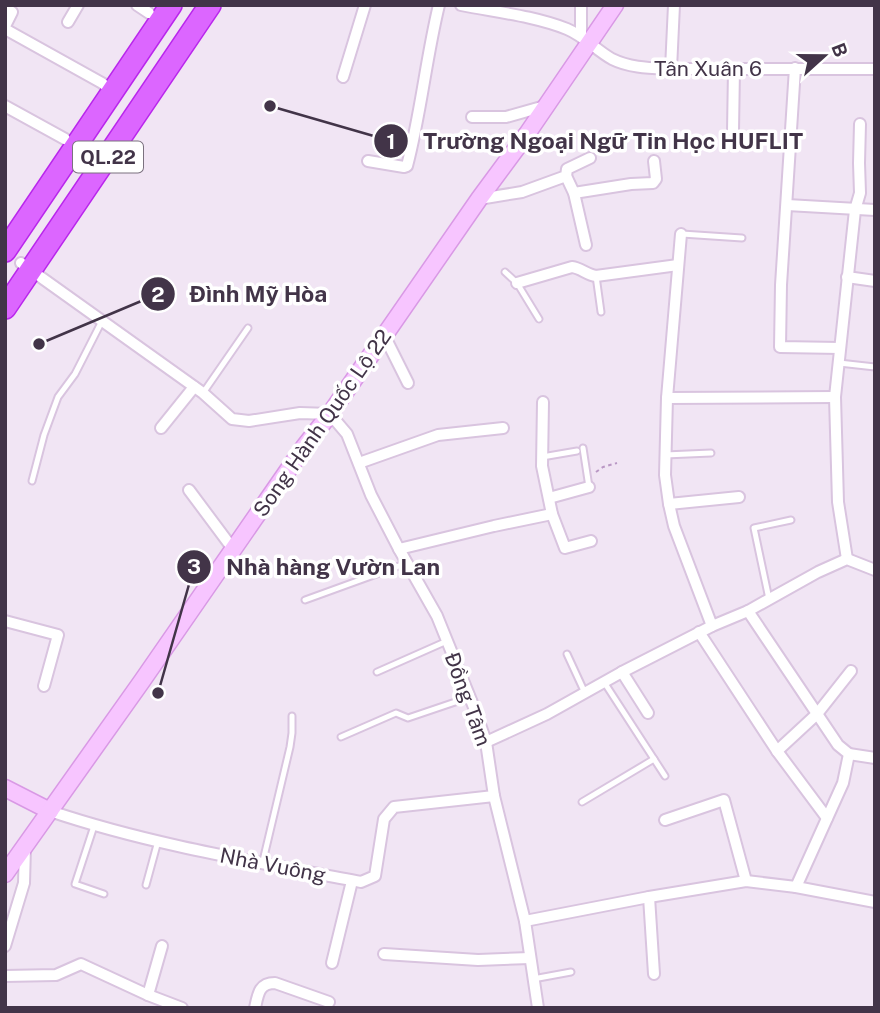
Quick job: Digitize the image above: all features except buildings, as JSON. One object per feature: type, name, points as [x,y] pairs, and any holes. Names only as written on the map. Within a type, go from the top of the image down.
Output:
[{"type":"highway","name":"QL.22","points":[[5,230],[65,139],[171,5]]},
{"type":"highway","name":"QL.22","points":[[5,308],[19,262],[195,5]]},
{"type":"highway","name":"QL.22","points":[[19,262],[210,5]]},
{"type":"highway","name":"QL.22","points":[[5,286],[147,8]]},
{"type":"street","points":[[68,22],[78,5]]},
{"type":"street","points":[[343,77],[365,5]]},
{"type":"street","points":[[368,161],[407,166],[422,102],[430,43],[439,5]]},
{"type":"street","name":"Tân Xuân 6","points":[[461,5],[566,29],[615,60],[642,68],[875,69]]},
{"type":"street","points":[[581,5],[585,40]]},
{"type":"street","name":"Song Hành Quốc Lộ 22","points":[[5,874],[479,198],[527,134],[585,40],[615,5]]},
{"type":"street","points":[[671,69],[674,5]]},
{"type":"street","points":[[5,8],[12,12],[5,27],[108,87]]},
{"type":"street","points":[[795,68],[781,285],[780,347],[840,348]]},
{"type":"street","points":[[733,131],[734,69]]},
{"type":"street","points":[[5,106],[65,139]]},
{"type":"street","points":[[472,117],[506,117],[545,106]]},
{"type":"street","points":[[847,559],[838,502],[835,397],[855,210],[860,193],[860,124]]},
{"type":"street","points":[[586,246],[566,176],[567,169],[590,158]]},
{"type":"street","points":[[573,193],[652,183],[656,178],[654,161]]},
{"type":"street","points":[[479,198],[522,192],[566,176]]},
{"type":"street","points":[[787,205],[875,211]]},
{"type":"street","points":[[681,234],[667,398],[665,475],[674,526],[712,626]]},
{"type":"street","points":[[19,262],[198,390],[232,419],[249,421],[300,413],[330,414]]},
{"type":"street","points":[[517,283],[572,267],[596,276],[678,265]]},
{"type":"street","points":[[848,277],[875,281]]},
{"type":"street","points":[[384,335],[408,383]]},
{"type":"street","points":[[162,428],[198,390]]},
{"type":"street","points":[[667,398],[835,397]]},
{"type":"street","points":[[543,402],[542,466],[552,514],[565,548],[591,541]]},
{"type":"street","name":"Đồng Tâm","points":[[330,414],[347,434],[371,495],[437,616],[486,742],[494,796],[525,921],[538,1008]]},
{"type":"street","points":[[359,463],[438,435],[503,428]]},
{"type":"street","points":[[549,498],[589,487]]},
{"type":"street","points":[[189,491],[233,549]]},
{"type":"street","points":[[669,504],[739,497]]},
{"type":"street","points":[[399,549],[552,514]]},
{"type":"street","points":[[486,742],[547,714],[699,632],[748,611],[847,559],[875,570]]},
{"type":"street","points":[[748,611],[838,745],[849,754],[875,758]]},
{"type":"street","points":[[5,621],[58,635],[44,686]]},
{"type":"street","points":[[699,632],[777,751],[827,818]]},
{"type":"street","points":[[777,751],[817,714],[851,671]]},
{"type":"street","points":[[622,672],[649,713]]},
{"type":"street","points":[[796,887],[843,783],[849,754]]},
{"type":"street","name":"Nhà Vuông","points":[[5,788],[50,811],[94,826],[262,865],[361,882],[375,876],[384,819],[394,807],[494,796]]},
{"type":"street","points":[[665,820],[724,800],[746,881]]},
{"type":"street","points":[[5,946],[24,883],[25,846]]},
{"type":"street","points":[[331,963],[352,881]]},
{"type":"street","points":[[525,921],[746,881],[796,887],[875,902]]},
{"type":"street","points":[[649,897],[654,974]]},
{"type":"street","points":[[148,995],[162,946]]},
{"type":"street","points":[[384,954],[478,960],[530,958]]},
{"type":"street","points":[[5,976],[56,975],[81,964],[182,1008]]},
{"type":"street","points":[[255,1008],[260,989],[266,983],[275,983],[329,1002]]},
{"type":"lane","points":[[681,234],[742,239]]},
{"type":"lane","points":[[505,272],[517,283],[539,319]]},
{"type":"lane","points":[[596,276],[601,312]]},
{"type":"lane","points":[[32,481],[44,435],[58,397],[75,374],[102,321]]},
{"type":"lane","points":[[198,390],[248,328]]},
{"type":"lane","points":[[838,363],[875,368]]},
{"type":"lane","points":[[542,457],[580,450],[589,487]]},
{"type":"lane","points":[[665,455],[711,453]]},
{"type":"lane","points":[[769,599],[754,528],[791,520]]},
{"type":"lane","points":[[305,600],[407,563]]},
{"type":"lane","points":[[377,672],[447,641]]},
{"type":"lane","points":[[567,654],[585,693]]},
{"type":"lane","points":[[604,682],[665,776]]},
{"type":"lane","points":[[341,737],[396,713],[408,718],[470,697]]},
{"type":"lane","points":[[262,865],[290,747],[292,716]]},
{"type":"lane","points":[[582,802],[654,759]]},
{"type":"lane","points":[[94,826],[75,884],[104,894]]},
{"type":"lane","points":[[146,885],[158,841]]},
{"type":"lane","points":[[533,979],[571,972]]},
{"type":"path","points":[[589,487],[594,474],[603,467],[617,463]]},
{"type":"place","name":"Trường Ngoại Ngữ Tin Học HUFLIT","points":[[270,106]]},
{"type":"place","name":"Đình Mỹ Hòa","points":[[39,344]]},
{"type":"place","name":"Nhà hàng Vườn Lan","points":[[158,693]]}]
